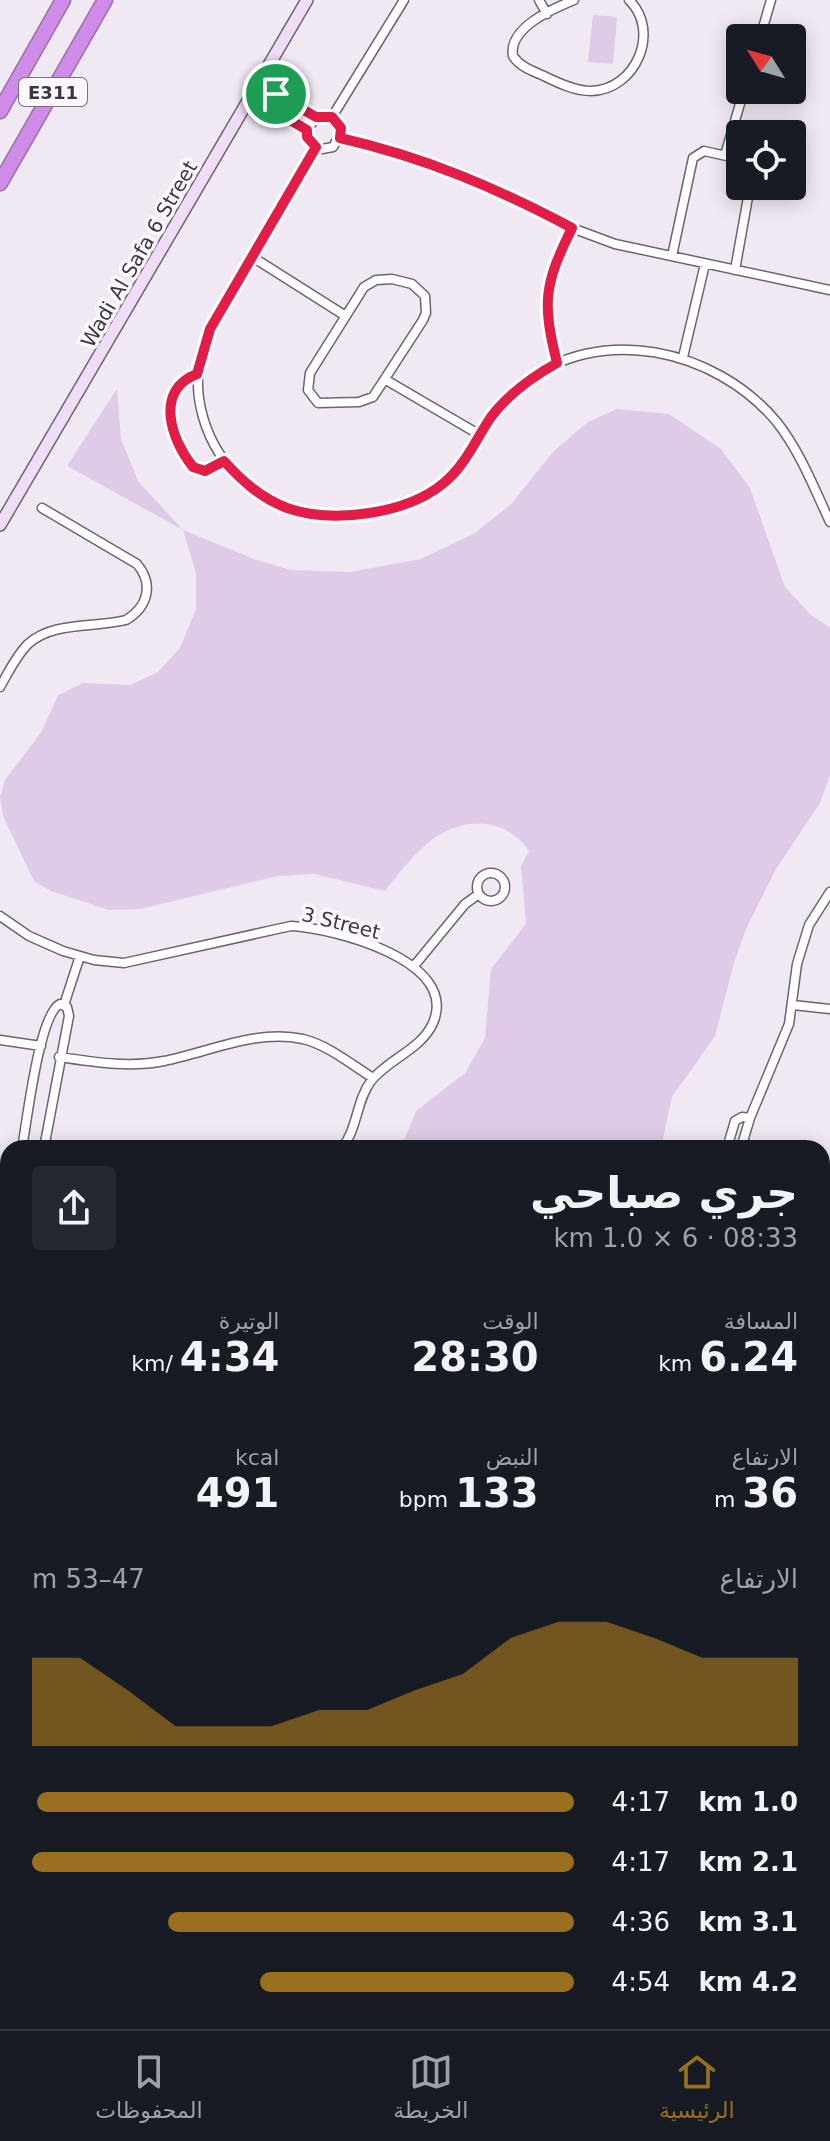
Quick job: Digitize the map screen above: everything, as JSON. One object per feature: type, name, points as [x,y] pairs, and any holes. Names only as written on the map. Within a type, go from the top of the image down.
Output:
[{"type":"highway","name":"E311","points":[[0,111],[63,0]]},
{"type":"highway","name":"E311","points":[[0,183],[105,0]]},
{"type":"main road","name":"Wadi Al Safa 6 Street","points":[[0,525],[307,0]]},
{"type":"street","points":[[332,117],[404,0]]},
{"type":"street","points":[[539,0],[547,14]]},
{"type":"street","points":[[574,0],[547,14],[516,37],[513,56],[523,66],[564,85],[590,91],[602,90],[625,77],[640,58],[645,32],[643,19],[629,0]]},
{"type":"street","points":[[764,24],[771,0]]},
{"type":"street","points":[[258,85],[316,117],[332,117]]},
{"type":"street","points":[[268,107],[276,94]]},
{"type":"street","points":[[249,100],[292,119],[307,130]]},
{"type":"street","points":[[672,256],[693,158],[704,151],[725,155],[740,104]]},
{"type":"street","points":[[292,119],[298,108]]},
{"type":"street","points":[[316,117],[307,130],[307,137],[316,147],[333,147],[340,138],[341,128],[332,117]]},
{"type":"street","points":[[340,138],[403,153],[465,175],[572,228],[615,244],[830,290]]},
{"type":"street","points":[[316,147],[210,329],[197,374],[203,419],[224,461],[259,494],[288,508],[322,514],[394,506],[435,490],[454,473],[506,399],[523,384],[557,363],[610,350],[636,350],[683,357],[729,380],[765,409],[789,439],[830,522]]},
{"type":"street","points":[[735,270],[748,200]]},
{"type":"street","points":[[557,363],[547,319],[547,292],[554,265],[572,228]]},
{"type":"street","points":[[251,256],[344,315]]},
{"type":"street","points":[[683,357],[705,264]]},
{"type":"street","points":[[392,279],[412,284],[425,296],[426,313],[386,380],[367,400],[326,405],[312,398],[307,381],[344,315],[364,287],[376,280],[392,279]]},
{"type":"street","points":[[197,374],[184,381],[174,392],[169,414],[172,429],[193,467],[205,471],[224,461]]},
{"type":"street","points":[[386,380],[480,435]]},
{"type":"street","points":[[0,687],[20,654],[40,636],[52,631],[126,620],[137,614],[147,594],[144,572],[137,564],[42,508]]},
{"type":"street","points":[[743,1140],[783,1044],[793,1005],[802,945],[819,906],[830,893]]},
{"type":"street","points":[[347,1140],[373,1078],[426,1035],[435,1018],[436,1008],[429,985],[414,966],[465,904],[479,894]]},
{"type":"street","name":"3 Street","points":[[0,916],[29,936],[80,956],[109,963],[139,962],[291,926],[316,929],[369,944],[414,966]]},
{"type":"street","points":[[45,1140],[69,1016],[64,1005],[80,956]]},
{"type":"street","points":[[23,1140],[41,1046],[53,1008],[64,1005]]},
{"type":"street","points":[[793,1005],[830,1009]]},
{"type":"street","points":[[59,1057],[134,1065],[163,1061],[236,1041],[292,1038],[315,1043],[373,1078]]},
{"type":"street","points":[[0,1040],[41,1046]]},
{"type":"street","points":[[729,1140],[735,1121],[742,1117],[750,1118]]},
{"type":"shaded area","points":[[593,15],[617,17],[613,64],[588,62]]},
{"type":"shaded area","points":[[117,389],[121,439],[138,481],[183,530],[67,466]]},
{"type":"shaded area","points":[[617,409],[669,414],[721,449],[750,488],[785,587],[811,615],[830,627],[830,775],[820,803],[775,871],[746,929],[715,1036],[672,1097],[663,1140],[404,1140],[416,1111],[465,1073],[485,1038],[491,969],[526,924],[521,866],[529,851],[510,832],[499,827],[487,824],[461,826],[436,837],[416,854],[385,891],[314,874],[278,876],[140,909],[109,910],[51,891],[34,881],[3,816],[0,797],[5,780],[42,731],[58,695],[83,683],[130,685],[158,672],[180,648],[196,609],[196,573],[183,530],[254,559],[291,570],[350,572],[421,559],[475,533],[511,504],[554,451],[588,422]]},
{"type":"route","points":[[276,94],[316,117],[332,117],[341,128],[340,138],[403,153],[465,175],[572,228],[554,265],[547,292],[549,334],[557,363],[523,384],[506,399],[454,473],[435,490],[412,501],[377,510],[341,514],[288,508],[259,494],[224,461],[205,471],[193,467],[172,429],[169,414],[174,392],[190,376],[197,374],[210,329],[316,147],[307,137],[307,130],[268,107],[276,94]]}]
